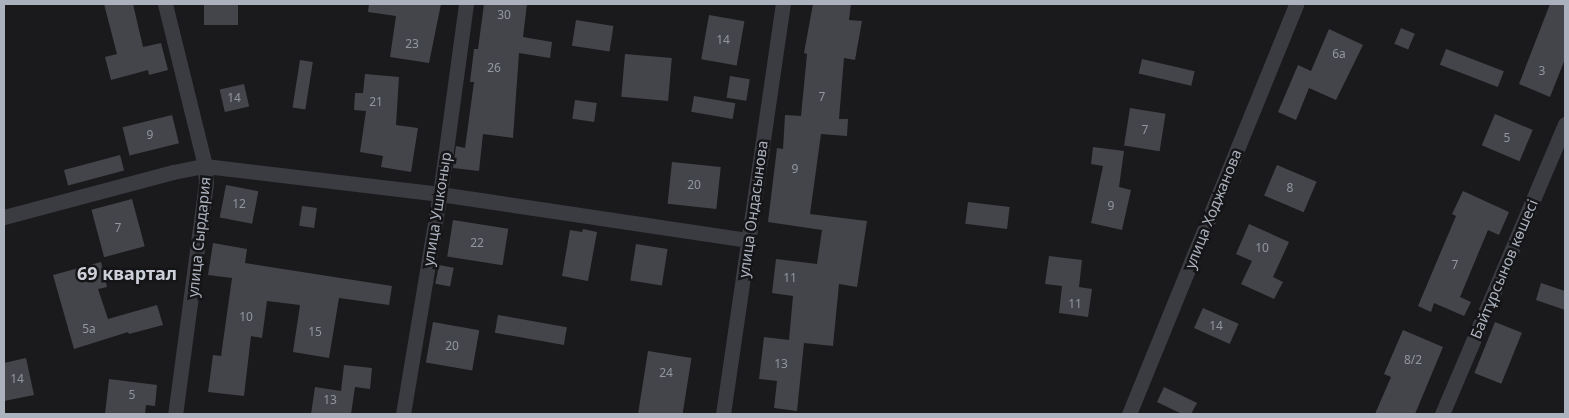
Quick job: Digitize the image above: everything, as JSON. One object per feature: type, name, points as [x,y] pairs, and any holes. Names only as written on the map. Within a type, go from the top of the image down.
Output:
[{"type":"street","name":"улица Сырдария","points":[[165,4],[205,166],[206,183],[192,308],[175,414]]},
{"type":"street","name":"улица Ушконыр","points":[[402,414],[440,194],[466,4]]},
{"type":"street","name":"улица Ондасынова","points":[[723,414],[783,4]]},
{"type":"street","name":"улица Ходжанова","points":[[1129,414],[1296,4]]},
{"type":"street","name":"Байтұрсынов көшесі","points":[[1442,414],[1565,124]]},
{"type":"street","points":[[4,217],[173,172],[205,166],[440,194],[749,240]]},
{"type":"building","points":[[104,4],[133,4],[143,47],[161,43],[168,70],[149,75],[148,70],[111,80],[105,57],[117,54]]},
{"type":"building","points":[[204,4],[238,4],[238,25],[204,25]]},
{"type":"building","points":[[369,4],[441,4],[429,63],[390,57],[396,16],[368,12]]},
{"type":"building","points":[[484,4],[527,4],[523,37],[552,42],[550,58],[519,53],[513,138],[483,134],[479,171],[453,168],[456,146],[465,148],[474,82],[470,82],[474,49],[478,49]]},
{"type":"building","points":[[813,4],[851,4],[849,20],[862,21],[855,60],[844,58],[839,119],[848,119],[847,136],[821,134],[810,214],[867,221],[857,287],[839,284],[833,346],[804,343],[797,411],[774,408],[777,381],[759,379],[764,337],[789,340],[793,296],[772,293],[776,259],[817,264],[822,230],[768,222],[777,148],[783,149],[785,115],[801,116],[807,54],[804,53]]},
{"type":"building","points":[[1550,4],[1565,4],[1565,59],[1550,97],[1519,84]]},
{"type":"building","points":[[709,15],[744,21],[737,66],[701,59]]},
{"type":"building","points":[[576,20],[614,26],[609,52],[572,46]]},
{"type":"building","points":[[1401,28],[1415,34],[1408,50],[1394,44]]},
{"type":"building","points":[[1329,29],[1363,45],[1336,100],[1309,88],[1296,120],[1278,112],[1298,65],[1311,71]]},
{"type":"building","points":[[1446,49],[1504,71],[1498,87],[1440,65]]},
{"type":"building","points":[[625,54],[672,58],[668,101],[621,97]]},
{"type":"building","points":[[1142,59],[1195,71],[1191,86],[1139,74]]},
{"type":"building","points":[[300,60],[313,62],[305,109],[292,107]]},
{"type":"building","points":[[365,74],[399,77],[396,125],[418,128],[411,172],[381,167],[383,156],[360,152],[366,111],[354,110],[355,93],[363,93]]},
{"type":"building","points":[[730,76],[750,79],[746,101],[727,98]]},
{"type":"building","points":[[244,84],[249,106],[225,112],[220,90]]},
{"type":"building","points":[[694,96],[735,103],[733,119],[691,112]]},
{"type":"building","points":[[575,100],[597,103],[594,122],[572,119]]},
{"type":"building","points":[[1130,108],[1166,114],[1160,151],[1124,146]]},
{"type":"building","points":[[1495,114],[1533,130],[1519,161],[1482,145]]},
{"type":"building","points":[[172,115],[179,143],[130,155],[123,127]]},
{"type":"building","points":[[1093,147],[1124,151],[1119,187],[1131,190],[1122,230],[1091,223],[1103,166],[1091,164]]},
{"type":"building","points":[[120,155],[124,170],[68,185],[64,170]]},
{"type":"building","points":[[672,162],[721,167],[716,209],[668,204]]},
{"type":"building","points":[[1277,165],[1317,182],[1304,212],[1264,195]]},
{"type":"building","points":[[226,185],[258,191],[252,224],[220,217]]},
{"type":"building","points":[[1463,191],[1509,212],[1499,235],[1488,230],[1460,297],[1471,302],[1464,316],[1434,303],[1431,312],[1418,306],[1456,216],[1452,214]]},
{"type":"building","points":[[132,199],[145,246],[104,257],[91,210]]},
{"type":"building","points":[[968,202],[1010,207],[1007,229],[965,224]]},
{"type":"building","points":[[302,206],[317,208],[314,228],[299,226]]},
{"type":"building","points":[[453,220],[508,229],[503,265],[447,257]]},
{"type":"building","points":[[1249,224],[1289,242],[1273,277],[1283,282],[1274,299],[1241,284],[1252,261],[1236,254]]},
{"type":"building","points":[[583,229],[597,232],[588,281],[562,276],[570,230],[582,232]]},
{"type":"building","points":[[213,243],[247,249],[245,263],[392,286],[389,305],[339,298],[329,358],[293,352],[300,305],[267,301],[262,338],[251,336],[244,396],[208,392],[213,355],[221,356],[232,278],[208,275]]},
{"type":"building","points":[[636,244],[668,249],[662,286],[630,281]]},
{"type":"building","points":[[1049,256],[1082,260],[1079,287],[1092,289],[1088,317],[1059,313],[1062,286],[1045,284]]},
{"type":"building","points":[[101,262],[107,287],[98,289],[108,319],[157,305],[163,325],[129,334],[128,332],[74,349],[53,275]]},
{"type":"building","points":[[439,265],[454,268],[450,287],[435,284]]},
{"type":"building","points":[[1541,283],[1565,291],[1565,310],[1536,300]]},
{"type":"building","points":[[1203,308],[1239,324],[1230,344],[1194,328]]},
{"type":"building","points":[[498,315],[567,327],[564,345],[495,333]]},
{"type":"building","points":[[433,322],[479,330],[472,371],[426,362]]},
{"type":"building","points":[[1495,322],[1522,333],[1501,384],[1474,373]]},
{"type":"building","points":[[1403,330],[1443,347],[1415,414],[1375,414],[1391,377],[1384,374]]},
{"type":"building","points":[[648,351],[691,358],[683,414],[638,414]]},
{"type":"building","points":[[26,358],[34,395],[4,401],[4,363]]},
{"type":"building","points":[[344,365],[372,368],[370,389],[355,387],[351,414],[311,414],[315,387],[341,391]]},
{"type":"building","points":[[109,379],[157,385],[155,406],[146,405],[145,414],[105,414]]},
{"type":"building","points":[[1164,387],[1197,403],[1191,414],[1182,414],[1157,402]]},
{"type":"district","name":"69 квартал","points":[[127,273]]}]
